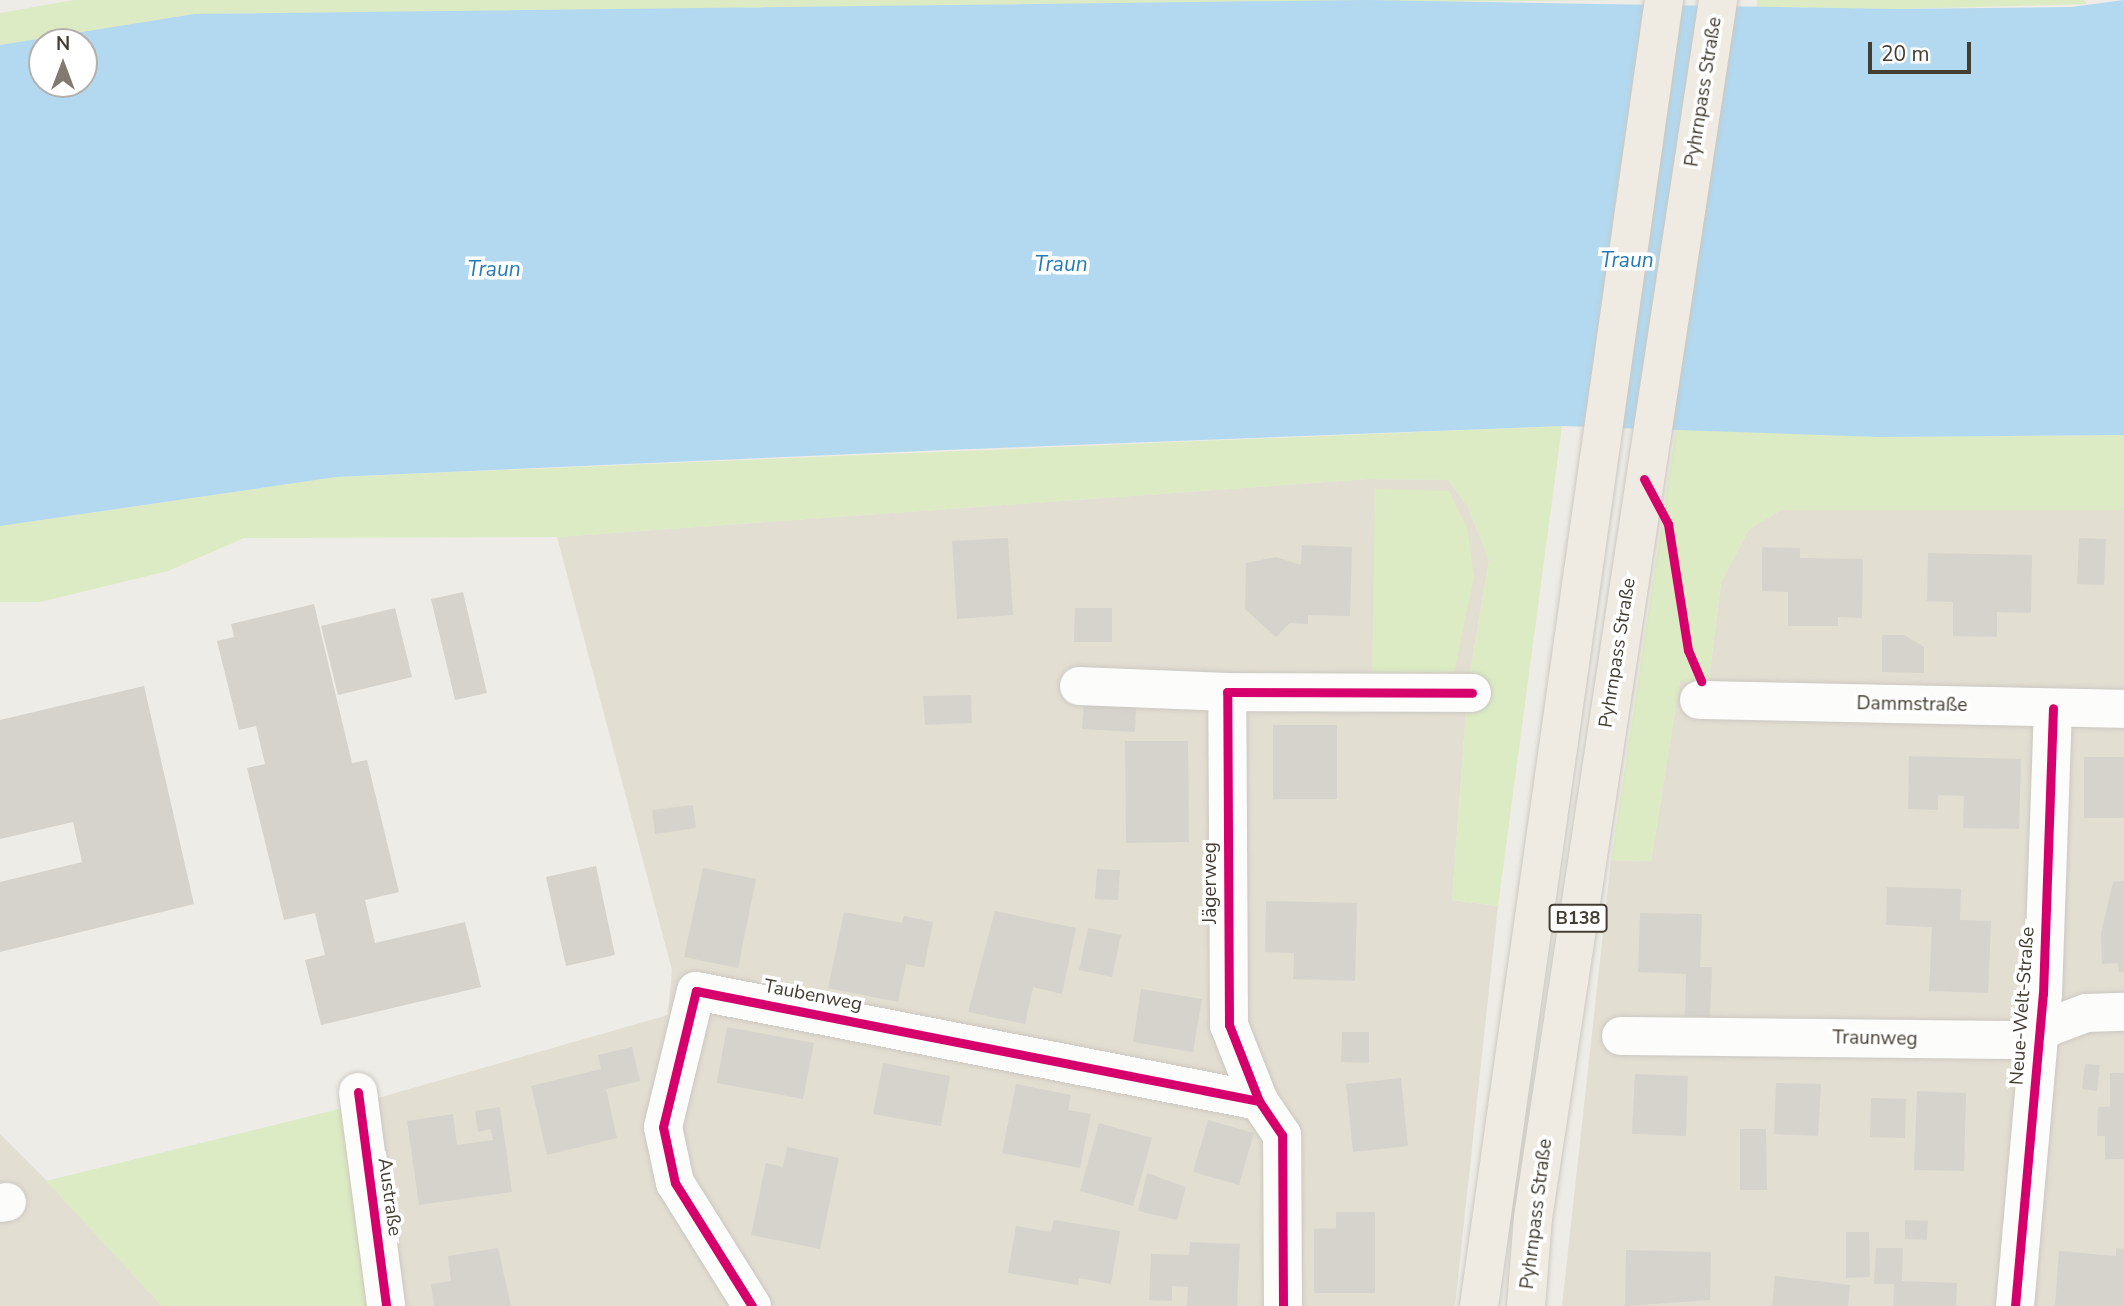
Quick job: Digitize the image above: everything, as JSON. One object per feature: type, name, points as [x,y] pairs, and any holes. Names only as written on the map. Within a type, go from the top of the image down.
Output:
[{"type":"main road","name":"B138","points":[[1479,1306],[1664,0]]},
{"type":"main road","name":"Pyhrnpass Straße","points":[[1526,1306],[1533,1218],[1718,0]]},
{"type":"street","points":[[1079,686],[1227,692],[1472,693]]},
{"type":"street","name":"Jägerweg","points":[[1227,692],[1229,1026],[1259,1101],[1282,1135],[1283,1306]]},
{"type":"street","name":"Dammstraße","points":[[1699,700],[2124,709]]},
{"type":"street","name":"Neue-Welt-Straße","points":[[2015,1306],[2040,1029],[2053,708]]},
{"type":"street","name":"Taubenweg","points":[[752,1306],[675,1183],[663,1128],[696,991],[1259,1101]]},
{"type":"street","name":"Traunweg","points":[[1620,1036],[2015,1040],[2086,1013],[2124,1012]]},
{"type":"street","name":"Austraße","points":[[358,1092],[386,1306]]},
{"type":"shaded area","points":[[1369,479],[1448,480],[1467,505],[1489,560],[1468,685],[1452,900],[1498,906],[1455,1306],[376,1306],[343,1108],[668,1015],[672,970],[557,537]]},
{"type":"shaded area","points":[[1781,510],[2124,510],[2124,1306],[1562,1306],[1611,860],[1651,861],[1680,680],[1708,687],[1721,583],[1749,529]]},
{"type":"shaded area","points":[[0,1134],[46,1180],[162,1306],[0,1306]]},
{"type":"green space","points":[[74,0],[1628,0],[194,14],[98,29],[28,28],[28,41],[0,45],[0,13]]},
{"type":"green space","points":[[1757,0],[2084,0],[2087,4],[1896,9],[1757,7]]},
{"type":"green space","points":[[1562,426],[1498,906],[1452,900],[1468,685],[1489,560],[1467,505],[1448,480],[1369,479],[557,537],[244,538],[168,571],[40,602],[0,602],[0,526],[336,477]]},
{"type":"green space","points":[[1676,427],[1879,437],[2124,435],[2124,510],[1781,510],[1749,529],[1721,583],[1708,687],[1680,681],[1651,861],[1611,860]]},
{"type":"green space","points":[[1375,489],[1449,491],[1467,528],[1474,576],[1454,673],[1372,672]]},
{"type":"green space","points":[[343,1108],[376,1306],[162,1306],[46,1181]]},
{"type":"water","name":"Traun","points":[[1365,0],[1896,9],[2071,7],[2124,0],[2124,435],[1879,437],[1562,426],[945,450],[336,477],[0,526],[0,45],[28,41],[28,98],[98,98],[98,29],[194,14]]},
{"type":"building","points":[[1008,538],[1013,615],[957,619],[952,541]]},
{"type":"building","points":[[2079,538],[2106,539],[2104,585],[2077,584]]},
{"type":"building","points":[[1302,545],[1352,547],[1350,616],[1308,615],[1308,624],[1290,623],[1276,637],[1245,609],[1246,563],[1276,557],[1301,565]]},
{"type":"building","points":[[1762,547],[1800,548],[1800,558],[1863,559],[1862,618],[1838,617],[1838,626],[1788,626],[1788,592],[1762,591]]},
{"type":"building","points":[[1928,553],[2032,555],[2031,613],[1997,612],[1997,637],[1953,636],[1953,602],[1927,601]]},
{"type":"building","points":[[463,592],[487,693],[455,700],[431,599]]},
{"type":"building","points":[[314,604],[352,763],[367,760],[399,892],[365,900],[375,943],[465,922],[481,987],[321,1025],[305,960],[325,955],[315,913],[284,920],[247,768],[265,764],[256,726],[239,730],[217,641],[234,637],[231,624]]},
{"type":"building","points":[[395,608],[412,677],[338,695],[321,626]]},
{"type":"building","points":[[1075,608],[1112,608],[1112,642],[1074,642]]},
{"type":"building","points":[[1882,635],[1904,635],[1924,647],[1924,673],[1882,672]]},
{"type":"building","points":[[144,686],[194,904],[0,952],[0,882],[82,862],[73,822],[0,839],[0,720]]},
{"type":"building","points":[[971,695],[972,723],[925,725],[923,696]]},
{"type":"building","points":[[1084,704],[1136,707],[1135,732],[1082,729]]},
{"type":"building","points":[[1273,725],[1337,725],[1337,799],[1273,799]]},
{"type":"building","points":[[1125,741],[1188,741],[1189,842],[1126,843]]},
{"type":"building","points":[[1909,756],[2021,759],[2019,829],[1963,828],[1964,796],[1938,795],[1938,810],[1908,809]]},
{"type":"building","points":[[2084,757],[2124,757],[2124,818],[2084,818]]},
{"type":"building","points":[[693,805],[696,828],[655,834],[652,810]]},
{"type":"building","points":[[596,866],[615,955],[566,966],[546,877]]},
{"type":"building","points":[[703,868],[756,879],[738,968],[684,957]]},
{"type":"building","points":[[1097,869],[1120,870],[1118,900],[1095,899]]},
{"type":"building","points":[[2124,881],[2124,972],[2119,972],[2118,963],[2102,964],[2101,933],[2113,882]]},
{"type":"building","points":[[1887,887],[1961,889],[1960,920],[1991,921],[1988,993],[1929,991],[1932,927],[1886,925]]},
{"type":"building","points":[[1266,901],[1357,903],[1355,981],[1293,979],[1294,953],[1265,952]]},
{"type":"building","points":[[995,911],[1076,928],[1062,994],[1033,987],[1025,1024],[968,1012]]},
{"type":"building","points":[[844,912],[902,923],[904,916],[933,922],[924,968],[906,964],[898,1002],[828,988]]},
{"type":"building","points":[[1640,913],[1702,914],[1700,967],[1712,967],[1710,1017],[1685,1016],[1686,974],[1638,972]]},
{"type":"building","points":[[1088,928],[1121,935],[1112,977],[1079,970]]},
{"type":"building","points":[[1141,989],[1202,999],[1193,1052],[1133,1042]]},
{"type":"building","points":[[727,1027],[814,1043],[803,1099],[717,1083]]},
{"type":"building","points":[[1342,1032],[1369,1032],[1369,1063],[1341,1062]]},
{"type":"building","points":[[632,1047],[640,1081],[606,1089],[617,1138],[547,1155],[531,1086],[601,1069],[598,1055]]},
{"type":"building","points":[[883,1063],[950,1076],[941,1126],[873,1114]]},
{"type":"building","points":[[2085,1064],[2100,1065],[2097,1091],[2082,1089]]},
{"type":"building","points":[[2110,1073],[2124,1073],[2124,1159],[2105,1159],[2105,1136],[2097,1136],[2098,1107],[2110,1107]]},
{"type":"building","points":[[1635,1074],[1688,1076],[1686,1136],[1632,1134]]},
{"type":"building","points":[[1401,1078],[1408,1146],[1353,1152],[1346,1084]]},
{"type":"building","points":[[1776,1083],[1821,1084],[1818,1136],[1774,1134]]},
{"type":"building","points":[[1016,1084],[1071,1095],[1068,1110],[1091,1114],[1080,1168],[1002,1153]]},
{"type":"building","points":[[1917,1091],[1966,1093],[1964,1171],[1914,1170]]},
{"type":"building","points":[[1871,1098],[1906,1099],[1905,1138],[1870,1137]]},
{"type":"building","points":[[500,1107],[512,1192],[419,1205],[407,1121],[453,1114],[457,1145],[493,1140],[491,1129],[478,1132],[475,1111]]},
{"type":"building","points":[[1208,1120],[1254,1133],[1239,1185],[1193,1172]]},
{"type":"building","points":[[1099,1123],[1152,1138],[1133,1206],[1080,1191]]},
{"type":"building","points":[[1740,1129],[1766,1129],[1767,1190],[1740,1190]]},
{"type":"building","points":[[787,1147],[839,1158],[820,1249],[751,1235],[766,1163],[783,1167]]},
{"type":"building","points":[[1147,1173],[1186,1187],[1177,1220],[1138,1211]]},
{"type":"building","points":[[1336,1212],[1375,1212],[1375,1293],[1314,1293],[1314,1229],[1336,1228]]},
{"type":"building","points":[[1054,1220],[1120,1231],[1111,1284],[1079,1278],[1078,1285],[1008,1273],[1016,1226],[1051,1232]]},
{"type":"building","points":[[1905,1220],[1928,1221],[1927,1240],[1905,1239]]},
{"type":"building","points":[[1846,1232],[1869,1232],[1870,1277],[1846,1278]]},
{"type":"building","points":[[1190,1242],[1240,1244],[1237,1306],[1187,1306],[1188,1287],[1172,1286],[1172,1301],[1149,1300],[1151,1254],[1189,1255]]},
{"type":"building","points":[[498,1248],[511,1306],[434,1306],[431,1284],[451,1281],[448,1256]]},
{"type":"building","points":[[1876,1248],[1903,1248],[1902,1281],[1957,1283],[1956,1306],[1893,1306],[1894,1284],[1874,1284]]},
{"type":"building","points":[[2116,1248],[2124,1249],[2124,1306],[2055,1306],[2059,1251],[2116,1256]]},
{"type":"building","points":[[1626,1250],[1711,1252],[1710,1300],[1625,1306]]},
{"type":"building","points":[[1775,1276],[1850,1285],[1848,1306],[1772,1306]]},
{"type":"cycle path","points":[[1644,479],[1668,524],[1688,650],[1701,681]]},
{"type":"cycle path","points":[[1283,1306],[1282,1135],[1259,1101],[1229,1025],[1227,692],[1472,693]]},
{"type":"cycle path","points":[[2015,1306],[2043,994],[2053,708]]},
{"type":"cycle path","points":[[752,1306],[675,1183],[663,1127],[696,991],[1259,1101]]},
{"type":"cycle path","points":[[358,1092],[386,1306]]}]
